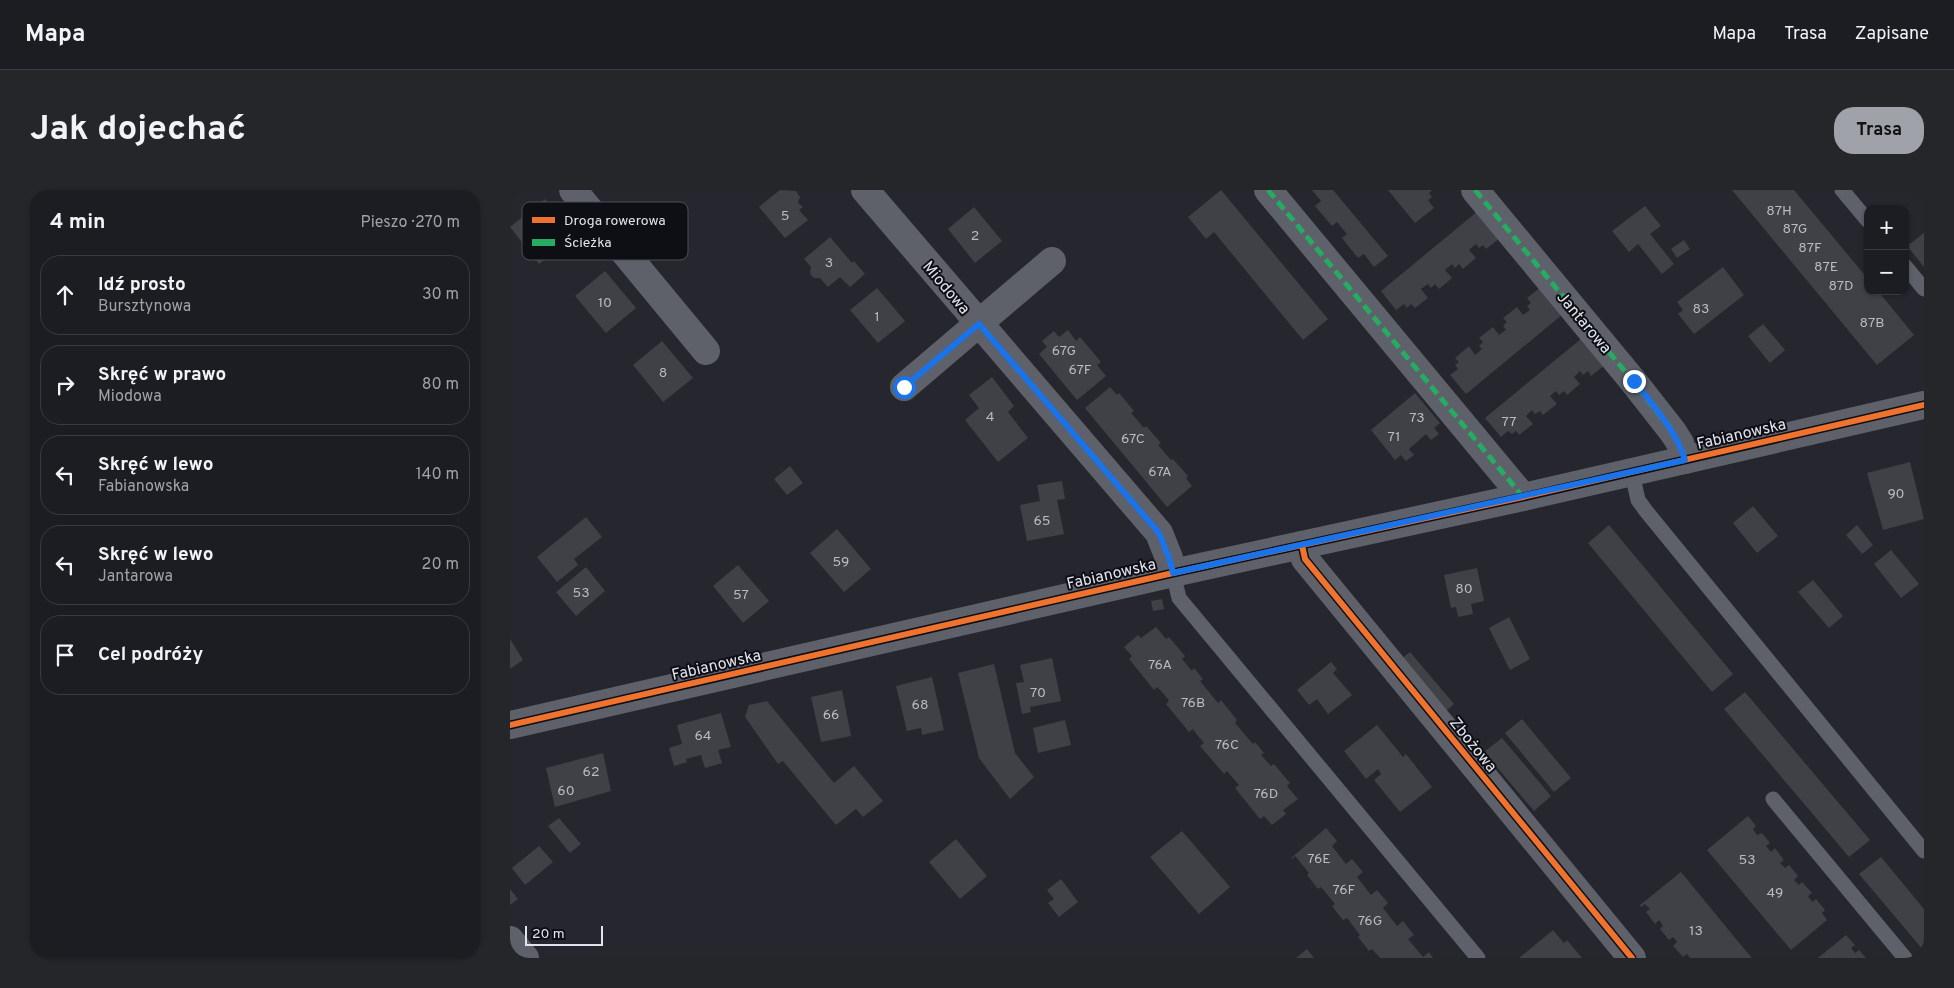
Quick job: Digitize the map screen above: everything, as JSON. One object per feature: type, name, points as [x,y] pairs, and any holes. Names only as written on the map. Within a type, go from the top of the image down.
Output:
[{"type":"street","points":[[573,190],[583,202]]},
{"type":"street","name":"Miodowa","points":[[865,190],[1159,533],[1173,573]]},
{"type":"street","points":[[1268,190],[1523,497]]},
{"type":"street","name":"Jantarowa","points":[[1475,190],[1662,417],[1680,444],[1685,460]]},
{"type":"street","points":[[631,260],[706,351]]},
{"type":"street","points":[[904,387],[1052,261]]},
{"type":"street","name":"Fabianowska","points":[[510,725],[1173,573],[1632,473],[1924,405]]},
{"type":"street","name":"Zbożowa","points":[[1302,545],[1305,559],[1632,958]]},
{"type":"street","points":[[510,940],[525,958]]},
{"type":"lane","points":[[1842,190],[1864,216]]},
{"type":"lane","points":[[1909,271],[1924,289]]},
{"type":"lane","points":[[1632,473],[1638,500],[1646,511],[1924,852]]},
{"type":"lane","points":[[1173,573],[1179,598],[1478,958]]},
{"type":"lane","points":[[1773,798],[1905,958]]},
{"type":"building","points":[[780,190],[796,191],[800,197],[798,203],[803,207],[799,210],[808,220],[785,238],[759,207]]},
{"type":"building","points":[[1221,190],[1328,319],[1303,340],[1214,232],[1206,239],[1188,217]]},
{"type":"building","points":[[1312,190],[1333,190],[1388,256],[1374,267],[1364,254],[1358,258],[1342,238],[1347,234],[1337,222],[1332,226],[1315,206],[1321,201]]},
{"type":"building","points":[[1388,190],[1432,190],[1429,193],[1432,197],[1428,200],[1434,208],[1415,223]]},
{"type":"building","points":[[1732,190],[1794,190],[1864,274],[1864,295],[1881,295],[1914,335],[1877,365]]},
{"type":"building","points":[[1645,206],[1661,226],[1650,234],[1674,264],[1662,274],[1638,244],[1629,252],[1612,231]]},
{"type":"building","points":[[974,207],[1002,241],[975,263],[948,229]]},
{"type":"building","points":[[1478,211],[1500,238],[1486,249],[1483,245],[1479,248],[1476,244],[1469,250],[1476,258],[1463,269],[1459,264],[1455,268],[1452,264],[1445,270],[1452,278],[1439,289],[1435,284],[1431,288],[1428,284],[1421,289],[1428,298],[1415,308],[1411,304],[1407,308],[1404,304],[1396,310],[1381,291]]},
{"type":"building","points":[[522,217],[522,242],[510,227]]},
{"type":"building","points":[[1924,233],[1924,267],[1909,248],[1909,244]]},
{"type":"building","points":[[830,237],[852,263],[854,261],[865,274],[850,287],[840,277],[828,287],[820,278],[814,278],[810,274],[811,267],[804,259]]},
{"type":"building","points":[[1684,240],[1690,249],[1677,258],[1671,249]]},
{"type":"building","points":[[536,260],[544,260],[539,264]]},
{"type":"building","points":[[1723,267],[1744,295],[1694,334],[1678,314],[1683,310],[1677,302]]},
{"type":"building","points":[[605,271],[636,308],[606,333],[575,296]]},
{"type":"building","points":[[1541,287],[1563,314],[1466,394],[1450,375],[1458,369],[1455,365],[1459,362],[1455,358],[1469,346],[1475,355],[1482,349],[1479,346],[1483,342],[1479,338],[1493,327],[1499,335],[1506,330],[1503,326],[1507,322],[1503,318],[1517,307],[1523,315],[1530,310],[1527,306],[1531,303],[1527,298]]},
{"type":"building","points":[[877,288],[905,321],[878,343],[850,310]]},
{"type":"building","points":[[1763,324],[1785,350],[1770,363],[1748,336]]},
{"type":"building","points":[[1068,330],[1076,341],[1080,337],[1101,362],[1097,365],[1106,376],[1077,400],[1039,354],[1047,347],[1042,341],[1054,331],[1059,337]]},
{"type":"building","points":[[1582,338],[1605,365],[1591,376],[1588,371],[1583,375],[1580,371],[1574,377],[1580,384],[1567,395],[1564,391],[1559,395],[1556,391],[1550,396],[1557,404],[1543,415],[1540,411],[1535,414],[1532,410],[1526,416],[1533,424],[1519,435],[1516,431],[1512,434],[1508,431],[1501,437],[1485,418]]},
{"type":"building","points":[[662,341],[693,378],[663,402],[633,365]]},
{"type":"building","points":[[992,377],[1014,406],[1008,412],[1028,438],[998,462],[965,420],[979,408],[969,395]]},
{"type":"building","points":[[1110,387],[1117,395],[1119,393],[1134,411],[1131,413],[1144,428],[1146,426],[1161,443],[1158,445],[1188,476],[1186,478],[1192,486],[1167,507],[1085,408]]},
{"type":"building","points":[[1415,393],[1440,423],[1434,428],[1439,434],[1431,440],[1426,434],[1409,449],[1414,455],[1406,461],[1401,455],[1395,460],[1371,430]]},
{"type":"building","points":[[1910,462],[1924,519],[1883,530],[1867,473]]},
{"type":"building","points":[[790,466],[803,483],[787,495],[774,479]]},
{"type":"building","points":[[1062,481],[1065,499],[1057,500],[1064,534],[1027,541],[1020,505],[1040,501],[1037,485]]},
{"type":"building","points":[[1753,506],[1778,536],[1757,553],[1733,523]]},
{"type":"building","points":[[586,517],[602,537],[574,559],[578,565],[557,582],[537,557]]},
{"type":"building","points":[[1609,525],[1733,674],[1712,692],[1588,543]]},
{"type":"building","points":[[1857,525],[1873,545],[1862,554],[1846,535]]},
{"type":"building","points":[[837,529],[871,569],[844,592],[810,553]]},
{"type":"building","points":[[1891,550],[1919,584],[1901,598],[1874,564]]},
{"type":"building","points":[[738,565],[769,601],[743,623],[713,586]]},
{"type":"building","points":[[586,567],[605,591],[576,616],[556,592]]},
{"type":"building","points":[[1477,568],[1484,601],[1471,604],[1473,614],[1458,617],[1456,607],[1451,608],[1444,575]]},
{"type":"building","points":[[1813,580],[1843,616],[1829,628],[1798,592]]},
{"type":"building","points":[[1162,599],[1164,609],[1153,611],[1151,601]]},
{"type":"building","points":[[1509,617],[1530,659],[1510,670],[1489,628]]},
{"type":"building","points":[[1156,627],[1166,639],[1169,637],[1185,656],[1182,659],[1192,671],[1194,668],[1203,679],[1200,681],[1218,703],[1221,700],[1237,720],[1235,723],[1253,744],[1255,742],[1264,753],[1261,755],[1271,766],[1274,764],[1290,783],[1287,786],[1298,799],[1283,810],[1286,814],[1272,825],[1264,816],[1260,819],[1235,788],[1239,785],[1227,771],[1224,774],[1200,746],[1204,743],[1193,729],[1189,732],[1166,704],[1169,701],[1164,694],[1157,687],[1154,690],[1129,659],[1132,656],[1124,647],[1138,635],[1141,638]]},
{"type":"building","points":[[510,639],[523,660],[510,669]]},
{"type":"building","points":[[1410,652],[1454,704],[1445,712],[1401,659]]},
{"type":"building","points":[[1052,658],[1061,701],[1030,707],[1031,712],[1022,714],[1016,683],[1024,682],[1020,665]]},
{"type":"building","points":[[1331,662],[1337,669],[1333,673],[1352,695],[1328,714],[1317,699],[1309,705],[1297,690]]},
{"type":"building","points":[[994,664],[1015,753],[1034,777],[1010,799],[979,758],[958,673]]},
{"type":"building","points":[[932,677],[944,730],[922,735],[921,728],[907,731],[896,686]]},
{"type":"building","points":[[842,690],[851,736],[821,742],[811,697]]},
{"type":"building","points":[[1745,692],[1870,840],[1849,857],[1724,709]]},
{"type":"building","points":[[767,701],[834,783],[854,766],[883,801],[863,817],[856,809],[836,825],[783,761],[778,764],[745,717],[749,705]]},
{"type":"building","points":[[721,713],[731,747],[718,750],[722,763],[705,768],[701,755],[686,759],[687,762],[674,766],[669,748],[682,744],[677,725]]},
{"type":"building","points":[[1522,719],[1571,778],[1554,792],[1505,733]]},
{"type":"building","points":[[1065,720],[1071,745],[1038,753],[1033,728]]},
{"type":"building","points":[[1377,725],[1403,757],[1406,754],[1432,787],[1400,812],[1374,780],[1381,774],[1378,769],[1366,779],[1344,751]]},
{"type":"building","points":[[1502,738],[1551,796],[1534,811],[1484,752]]},
{"type":"building","points":[[603,753],[611,791],[555,807],[546,768]]},
{"type":"building","points":[[1748,816],[1756,826],[1753,829],[1757,835],[1762,833],[1770,843],[1766,846],[1771,852],[1775,848],[1784,860],[1780,863],[1785,868],[1789,865],[1798,876],[1794,880],[1799,885],[1802,882],[1812,893],[1808,896],[1812,902],[1816,899],[1825,910],[1822,913],[1827,920],[1791,950],[1707,850]]},
{"type":"building","points":[[559,818],[581,844],[570,853],[548,826]]},
{"type":"building","points":[[1326,828],[1337,841],[1332,846],[1346,864],[1352,859],[1363,872],[1357,877],[1371,895],[1377,890],[1388,903],[1383,908],[1397,926],[1403,921],[1414,935],[1408,939],[1423,957],[1429,952],[1433,958],[1380,958],[1372,949],[1369,951],[1347,918],[1342,919],[1332,906],[1335,904],[1321,887],[1318,889],[1307,875],[1309,873],[1295,856],[1291,858]]},
{"type":"building","points":[[1182,831],[1230,887],[1199,914],[1150,857]]},
{"type":"building","points":[[956,839],[987,876],[960,899],[929,862]]},
{"type":"building","points":[[539,846],[553,862],[525,885],[512,868]]},
{"type":"building","points":[[1881,857],[1924,909],[1924,951],[1859,874]]},
{"type":"building","points":[[1681,872],[1752,958],[1690,958],[1687,954],[1683,957],[1673,946],[1677,942],[1673,937],[1669,940],[1660,929],[1663,926],[1659,920],[1655,924],[1646,912],[1650,909],[1645,904],[1641,907],[1640,905]]},
{"type":"building","points":[[1061,879],[1078,902],[1059,917],[1048,903],[1054,899],[1047,890]]},
{"type":"building","points":[[510,889],[518,899],[510,905]]},
{"type":"building","points":[[1553,930],[1564,943],[1567,940],[1582,958],[1519,958]]},
{"type":"building","points":[[1846,935],[1855,945],[1851,948],[1855,953],[1859,950],[1866,958],[1818,958]]},
{"type":"building","points":[[1307,949],[1314,958],[1296,958]]},
{"type":"marked path","points":[[1268,190],[1523,497]]},
{"type":"marked path","points":[[1475,190],[1673,432]]},
{"type":"cycle path","points":[[510,725],[1173,573],[1523,497],[1924,405]]},
{"type":"cycle path","points":[[1302,545],[1305,559],[1632,958]]},
{"type":"route","points":[[904,387],[979,324],[1159,533],[1173,573],[1685,460],[1680,444],[1673,432],[1634,381]]}]
